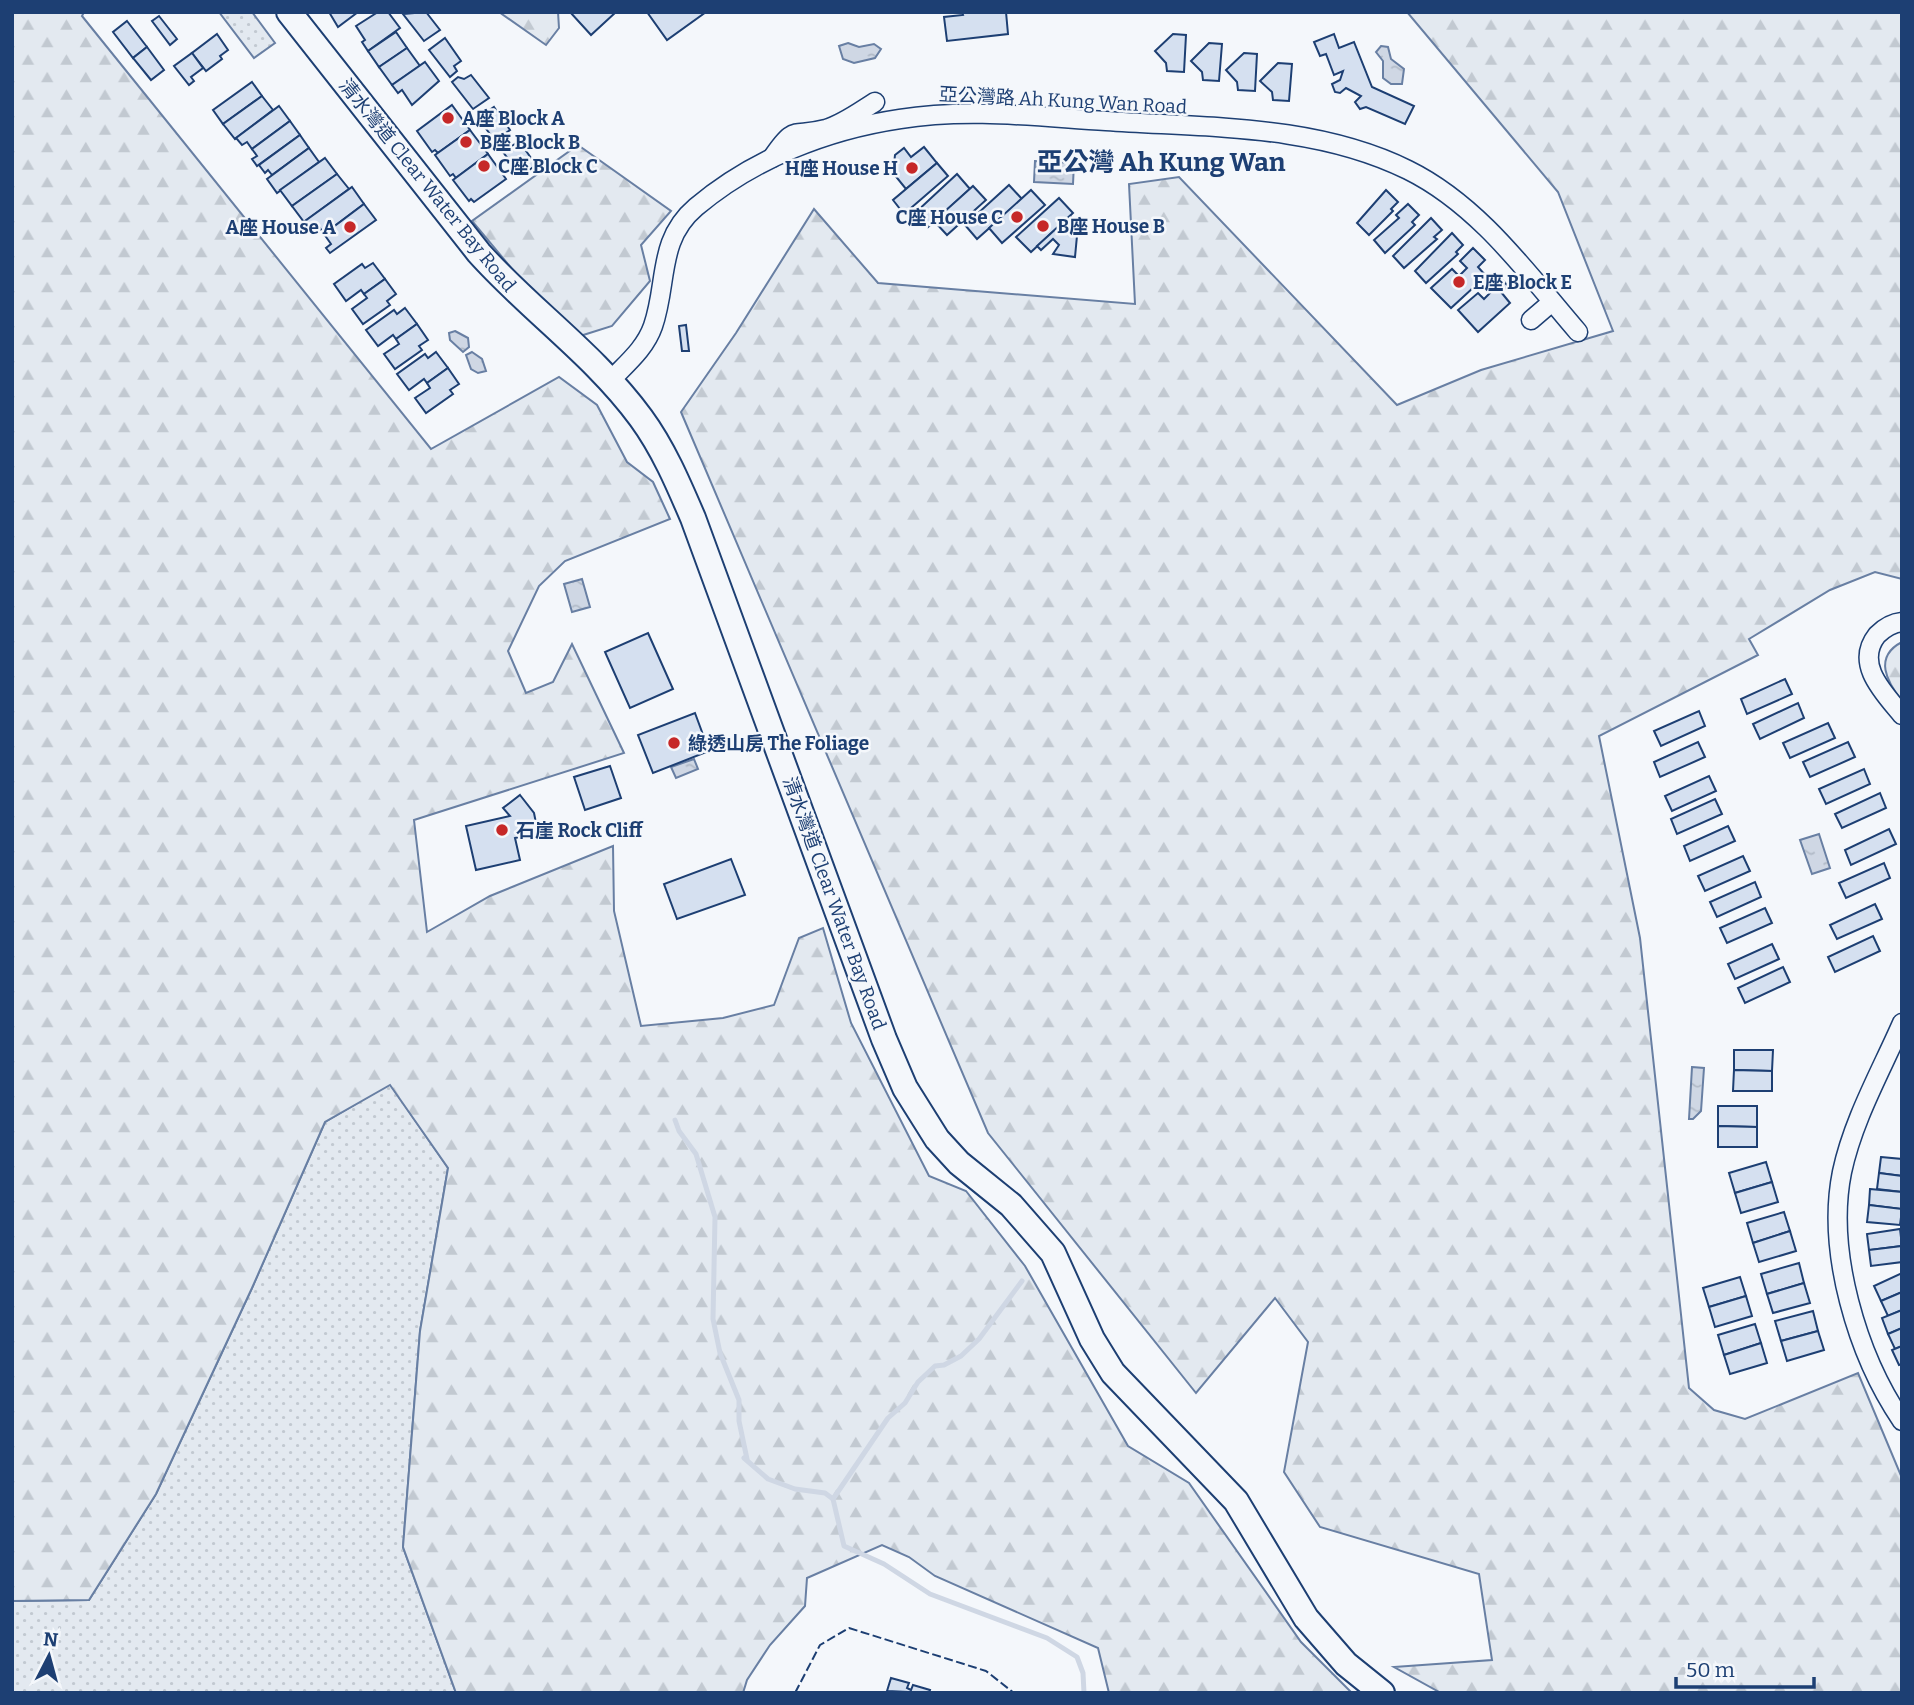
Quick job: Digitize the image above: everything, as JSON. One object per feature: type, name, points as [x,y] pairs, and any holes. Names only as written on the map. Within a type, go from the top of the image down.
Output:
[{"type":"main road","name":"清水灣道 Clear Water Bay Road","points":[[289,12],[479,253],[513,290],[610,381],[650,431],[681,490],[884,1039],[915,1107],[948,1153],[1011,1205],[1040,1236],[1063,1269],[1092,1339],[1113,1373],[1237,1501],[1306,1618],[1346,1664],[1382,1693]]},
{"type":"street","points":[[772,158],[786,138],[801,130],[825,129],[875,102]]},
{"type":"street","name":"亞公灣路 Ah Kung Wan Road","points":[[610,381],[649,336],[657,311],[666,251],[678,226],[708,198],[772,158],[848,130],[898,119],[944,114],[1017,116],[1306,137],[1371,155],[1426,180],[1485,226],[1578,332]]},
{"type":"street","points":[[1531,320],[1552,302]]},
{"type":"street","points":[[1902,622],[1884,629],[1875,638],[1868,663],[1872,675],[1902,715]]},
{"type":"street","points":[[1902,1023],[1847,1153],[1838,1214],[1846,1280],[1859,1335],[1881,1387],[1902,1421]]},
{"type":"green space","points":[[12,12],[84,12],[82,16],[431,449],[559,377],[597,405],[627,462],[653,482],[670,519],[565,561],[539,586],[508,651],[526,693],[553,682],[572,644],[624,753],[414,820],[427,932],[490,896],[613,846],[614,911],[641,1026],[723,1018],[774,1005],[799,938],[823,928],[851,1023],[929,1176],[966,1191],[1025,1266],[1128,1446],[1189,1483],[1301,1642],[1352,1693],[1109,1693],[1098,1648],[935,1576],[909,1557],[882,1545],[807,1578],[805,1606],[770,1645],[747,1680],[743,1693],[456,1693],[403,1547],[420,1331],[448,1168],[390,1085],[325,1122],[252,1288],[156,1494],[89,1600],[12,1601]]},
{"type":"green space","points":[[219,12],[252,12],[275,43],[254,58]]},
{"type":"green space","points":[[499,12],[558,12],[559,28],[546,45]]},
{"type":"green space","points":[[1407,12],[1902,12],[1902,579],[1875,572],[1830,590],[1749,639],[1758,655],[1599,736],[1640,938],[1689,1388],[1714,1410],[1745,1419],[1858,1373],[1902,1478],[1902,1693],[1441,1693],[1394,1667],[1492,1660],[1479,1574],[1320,1527],[1284,1472],[1308,1342],[1275,1298],[1196,1393],[988,1133],[681,412],[736,333],[814,209],[878,283],[1135,304],[1129,184],[1179,177],[1397,405],[1481,370],[1613,331],[1558,192]]},
{"type":"green space","points":[[578,145],[671,211],[641,245],[650,281],[612,326],[580,336],[523,282],[472,221]]},
{"type":"green space","points":[[1902,642],[1902,701],[1888,678],[1885,662],[1893,648]]},
{"type":"green space","points":[[390,1084],[448,1168],[420,1331],[403,1547],[456,1693],[12,1693],[12,1601],[89,1600],[156,1494],[252,1288],[325,1122]]},
{"type":"water","points":[[848,43],[859,47],[874,44],[881,49],[875,58],[854,63],[843,59],[839,46]]},
{"type":"water","points":[[1381,46],[1388,47],[1391,59],[1404,69],[1402,84],[1391,84],[1383,78],[1383,61],[1376,52]]},
{"type":"water","points":[[1035,161],[1074,163],[1073,184],[1034,182]]},
{"type":"water","points":[[455,331],[468,338],[469,347],[463,352],[450,340],[449,333]]},
{"type":"water","points":[[472,352],[482,359],[486,371],[478,373],[471,369],[466,355]]},
{"type":"water","points":[[582,579],[590,607],[572,612],[564,584]]},
{"type":"water","points":[[694,759],[698,769],[676,778],[671,767]]},
{"type":"water","points":[[1819,834],[1830,868],[1812,874],[1800,840]]},
{"type":"water","points":[[1692,1067],[1704,1068],[1701,1111],[1693,1119],[1689,1119]]},
{"type":"building","points":[[329,12],[358,12],[338,27]]},
{"type":"building","points":[[378,12],[388,12],[400,28],[368,51],[356,26]]},
{"type":"building","points":[[426,12],[440,30],[424,41],[403,14]]},
{"type":"building","points":[[570,12],[616,12],[591,35]]},
{"type":"building","points":[[647,12],[706,12],[667,40]]},
{"type":"building","points":[[962,12],[1006,12],[1008,34],[947,41],[944,17],[963,15]]},
{"type":"building","points":[[159,16],[177,39],[170,45],[152,21]]},
{"type":"building","points":[[127,21],[147,47],[133,58],[113,32]]},
{"type":"building","points":[[396,32],[407,48],[379,67],[368,51]]},
{"type":"building","points":[[217,34],[228,50],[220,56],[222,59],[206,71],[192,53]]},
{"type":"building","points":[[1173,34],[1186,35],[1184,72],[1167,71],[1166,63],[1155,51]]},
{"type":"building","points":[[1334,34],[1339,48],[1354,42],[1372,87],[1414,106],[1405,124],[1366,107],[1360,109],[1355,102],[1361,96],[1346,88],[1340,93],[1335,92],[1332,84],[1340,80],[1343,71],[1334,75],[1326,54],[1320,56],[1314,42]]},
{"type":"building","points":[[445,38],[461,61],[454,66],[457,71],[450,77],[429,50]]},
{"type":"building","points":[[1209,43],[1222,44],[1219,81],[1203,80],[1202,72],[1191,61]]},
{"type":"building","points":[[147,47],[164,70],[151,80],[133,58]]},
{"type":"building","points":[[407,48],[420,66],[392,85],[379,67]]},
{"type":"building","points":[[192,53],[203,68],[191,77],[194,81],[189,85],[174,66]]},
{"type":"building","points":[[1244,53],[1257,54],[1255,91],[1238,90],[1237,82],[1226,70]]},
{"type":"building","points":[[425,62],[439,81],[412,105],[402,90],[398,93],[392,85]]},
{"type":"building","points":[[1278,63],[1292,64],[1289,101],[1273,100],[1272,92],[1260,81]]},
{"type":"building","points":[[471,75],[489,98],[473,109],[452,82],[458,77],[464,79]]},
{"type":"building","points":[[252,82],[262,96],[223,124],[213,110]]},
{"type":"building","points":[[262,96],[273,110],[235,139],[223,124]]},
{"type":"building","name":"A座 Block A","points":[[452,105],[470,130],[438,153],[435,150],[432,152],[417,131]]},
{"type":"building","points":[[279,106],[290,121],[252,149],[247,142],[242,145],[236,138]]},
{"type":"building","points":[[494,107],[510,130],[503,135],[506,140],[499,146],[478,118]]},
{"type":"building","points":[[290,121],[300,135],[257,166],[252,159],[257,156],[252,149]]},
{"type":"building","name":"B座 Block B","points":[[470,130],[488,154],[456,178],[453,174],[450,176],[435,155]]},
{"type":"building","points":[[300,135],[309,148],[272,175],[268,170],[265,173],[259,165]]},
{"type":"building","points":[[519,141],[536,165],[521,176],[500,148],[508,143],[512,146]]},
{"type":"building","name":"H座 House H","points":[[924,147],[937,163],[906,189],[893,173],[895,155],[904,148],[911,157]]},
{"type":"building","points":[[309,148],[319,162],[277,193],[267,179]]},
{"type":"building","name":"C座 Block C","points":[[488,154],[506,179],[474,202],[471,199],[469,201],[453,180]]},
{"type":"building","points":[[325,158],[337,174],[292,206],[280,190]]},
{"type":"building","points":[[937,163],[948,176],[904,214],[893,200]]},
{"type":"building","points":[[337,174],[349,189],[304,222],[292,206]]},
{"type":"building","points":[[957,174],[970,189],[928,227],[915,213]]},
{"type":"building","points":[[1009,185],[1022,199],[977,239],[965,225]]},
{"type":"building","points":[[973,186],[986,200],[947,235],[934,221]]},
{"type":"building","points":[[352,187],[364,204],[324,234],[320,228],[314,233],[305,221]]},
{"type":"building","name":"C座 House C","points":[[1031,190],[1045,205],[1002,243],[989,228]]},
{"type":"building","points":[[1386,190],[1398,202],[1391,209],[1393,211],[1369,235],[1357,223]]},
{"type":"building","name":"B座 House B","points":[[1059,198],[1073,213],[1031,252],[1016,237]]},
{"type":"building","name":"A座 House A","points":[[364,204],[376,220],[330,253],[326,248],[331,244],[324,234]]},
{"type":"building","points":[[1408,204],[1419,215],[1412,222],[1415,225],[1385,253],[1374,240],[1399,218],[1396,215]]},
{"type":"building","points":[[1070,216],[1078,225],[1075,257],[1053,254],[1059,245],[1053,239],[1041,250],[1037,246]]},
{"type":"building","points":[[1431,218],[1442,230],[1434,237],[1437,239],[1404,268],[1393,256]]},
{"type":"building","points":[[1452,233],[1463,245],[1456,252],[1458,254],[1426,283],[1415,271]]},
{"type":"building","name":"E座 Block E","points":[[1473,248],[1485,260],[1478,267],[1486,276],[1451,308],[1431,288],[1452,269],[1459,276],[1467,268],[1460,261]]},
{"type":"building","points":[[373,263],[385,279],[364,294],[361,290],[346,301],[334,284],[362,264],[365,268]]},
{"type":"building","points":[[1497,274],[1508,286],[1501,292],[1510,303],[1478,332],[1458,310],[1478,293],[1484,299],[1490,293],[1483,286]]},
{"type":"building","points":[[385,279],[396,294],[387,301],[390,305],[363,324],[352,309],[367,298],[364,294]]},
{"type":"building","points":[[405,308],[417,324],[396,339],[393,335],[378,346],[366,330],[394,310],[397,314]]},
{"type":"building","points":[[417,324],[428,340],[419,346],[422,350],[395,369],[384,354],[399,344],[396,339]]},
{"type":"building","points":[[686,325],[689,351],[682,351],[679,326]]},
{"type":"building","points":[[436,352],[448,368],[427,383],[424,379],[409,390],[397,374],[425,354],[428,358]]},
{"type":"building","points":[[448,368],[459,384],[450,390],[453,394],[426,413],[415,398],[430,388],[427,383]]},
{"type":"building","points":[[648,633],[673,689],[630,708],[605,652]]},
{"type":"building","points":[[1785,679],[1792,694],[1747,714],[1741,699]]},
{"type":"building","points":[[1798,703],[1804,718],[1760,739],[1753,724]]},
{"type":"building","points":[[1699,711],[1705,726],[1661,746],[1654,731]]},
{"type":"building","name":"綠透山房 The Foliage","points":[[695,713],[709,751],[653,773],[638,735]]},
{"type":"building","points":[[1828,723],[1835,738],[1790,758],[1783,743]]},
{"type":"building","points":[[1698,742],[1705,757],[1660,777],[1654,762]]},
{"type":"building","points":[[1848,742],[1855,757],[1810,777],[1803,762]]},
{"type":"building","points":[[610,766],[621,798],[585,810],[574,777]]},
{"type":"building","points":[[1864,769],[1870,784],[1826,804],[1819,789]]},
{"type":"building","points":[[1709,776],[1716,791],[1672,811],[1665,796]]},
{"type":"building","points":[[1880,793],[1886,808],[1842,828],[1835,814]]},
{"type":"building","name":"石崖 Rock Cliff","points":[[520,795],[534,813],[538,833],[515,838],[520,860],[476,870],[466,826],[510,816],[503,808]]},
{"type":"building","points":[[1715,799],[1722,814],[1677,834],[1671,819]]},
{"type":"building","points":[[1728,826],[1735,841],[1690,861],[1684,846]]},
{"type":"building","points":[[1889,829],[1896,844],[1851,865],[1845,850]]},
{"type":"building","points":[[1743,856],[1750,871],[1705,891],[1698,876]]},
{"type":"building","points":[[731,859],[745,895],[677,919],[664,884]]},
{"type":"building","points":[[1884,863],[1890,878],[1846,898],[1839,883]]},
{"type":"building","points":[[1755,882],[1761,897],[1717,917],[1710,902]]},
{"type":"building","points":[[1875,904],[1882,919],[1837,939],[1830,925]]},
{"type":"building","points":[[1765,908],[1772,923],[1727,943],[1720,928]]},
{"type":"building","points":[[1873,936],[1880,951],[1835,972],[1828,957]]},
{"type":"building","points":[[1772,944],[1779,959],[1735,979],[1728,964]]},
{"type":"building","points":[[1783,967],[1790,982],[1745,1003],[1738,988]]},
{"type":"building","points":[[1734,1050],[1773,1050],[1772,1071],[1734,1070]]},
{"type":"building","points":[[1734,1070],[1772,1071],[1772,1091],[1733,1091]]},
{"type":"building","points":[[1718,1106],[1757,1106],[1757,1127],[1718,1126]]},
{"type":"building","points":[[1718,1126],[1757,1127],[1757,1147],[1718,1147]]},
{"type":"building","points":[[1881,1157],[1902,1159],[1902,1176],[1879,1173]]},
{"type":"building","points":[[1766,1162],[1772,1182],[1735,1193],[1729,1173]]},
{"type":"building","points":[[1879,1173],[1902,1176],[1902,1192],[1877,1189]]},
{"type":"building","points":[[1772,1182],[1778,1202],[1741,1213],[1735,1193]]},
{"type":"building","points":[[1870,1189],[1902,1192],[1902,1209],[1869,1205]]},
{"type":"building","points":[[1869,1205],[1902,1209],[1900,1225],[1867,1222]]},
{"type":"building","points":[[1784,1212],[1790,1231],[1753,1243],[1747,1223]]},
{"type":"building","points":[[1900,1229],[1902,1246],[1869,1250],[1867,1234]]},
{"type":"building","points":[[1790,1231],[1796,1251],[1759,1262],[1753,1243]]},
{"type":"building","points":[[1902,1246],[1902,1262],[1871,1266],[1869,1250]]},
{"type":"building","points":[[1799,1263],[1804,1283],[1767,1294],[1761,1274]]},
{"type":"building","points":[[1902,1273],[1902,1292],[1881,1301],[1874,1286]]},
{"type":"building","points":[[1740,1277],[1746,1296],[1709,1307],[1703,1288]]},
{"type":"building","points":[[1804,1283],[1810,1303],[1773,1313],[1767,1294]]},
{"type":"building","points":[[1902,1292],[1902,1310],[1888,1316],[1881,1301]]},
{"type":"building","points":[[1746,1296],[1752,1316],[1715,1327],[1709,1307]]},
{"type":"building","points":[[1902,1310],[1902,1328],[1888,1334],[1882,1318]]},
{"type":"building","points":[[1813,1311],[1818,1331],[1781,1341],[1775,1321]]},
{"type":"building","points":[[1755,1324],[1761,1343],[1724,1355],[1718,1335]]},
{"type":"building","points":[[1902,1328],[1902,1346],[1895,1349],[1888,1334]]},
{"type":"building","points":[[1818,1331],[1824,1350],[1787,1361],[1781,1341]]},
{"type":"building","points":[[1761,1343],[1767,1363],[1730,1374],[1724,1355]]},
{"type":"building","points":[[1902,1346],[1902,1364],[1899,1365],[1892,1350]]},
{"type":"building","points":[[891,1678],[909,1683],[907,1688],[911,1690],[913,1685],[930,1690],[929,1693],[887,1691]]},
{"type":"waterway","points":[[675,1120],[679,1131],[696,1154],[715,1217],[713,1319],[720,1353],[739,1400],[739,1421],[747,1459]]},
{"type":"waterway","points":[[833,1499],[888,1418],[905,1403],[918,1382],[935,1366],[944,1365],[961,1356],[979,1339],[1022,1281]]},
{"type":"waterway","points":[[744,1458],[768,1479],[795,1489],[825,1493],[833,1499],[844,1546],[884,1564],[930,1594],[1047,1638],[1077,1657],[1083,1673],[1084,1693]]},
{"type":"fence","points":[[795,1693],[820,1645],[849,1628],[986,1671],[1014,1693]]},
{"type":"place","name":"A座 Block A","points":[[448,118]]},
{"type":"place","name":"B座 Block B","points":[[466,142]]},
{"type":"place","name":"C座 Block C","points":[[484,166]]},
{"type":"place","name":"H座 House H","points":[[912,168]]},
{"type":"place","name":"C座 House C","points":[[1017,217]]},
{"type":"place","name":"B座 House B","points":[[1043,226]]},
{"type":"place","name":"A座 House A","points":[[350,227]]},
{"type":"place","name":"E座 Block E","points":[[1459,282]]},
{"type":"place","name":"綠透山房 The Foliage","points":[[674,743]]},
{"type":"place","name":"石崖 Rock Cliff","points":[[502,830]]},
{"type":"district","name":"亞公灣 Ah Kung Wan","points":[[1161,162]]}]
